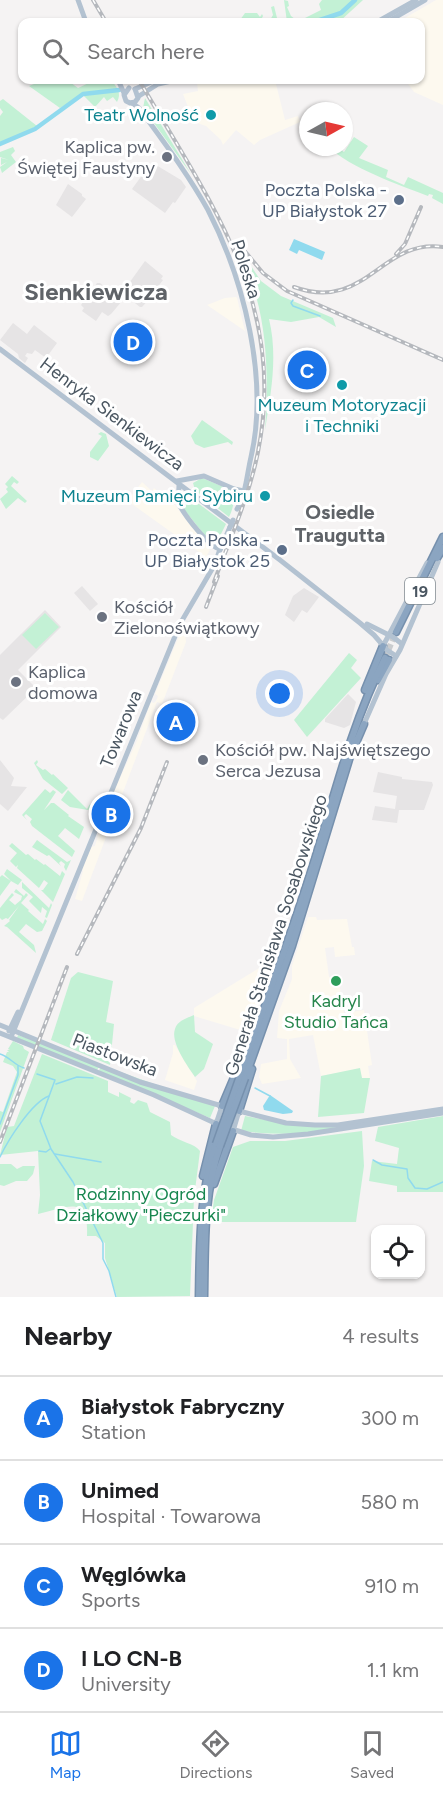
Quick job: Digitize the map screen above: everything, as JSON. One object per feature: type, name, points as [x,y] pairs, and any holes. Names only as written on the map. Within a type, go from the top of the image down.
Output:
[{"type":"highway","name":"19","points":[[398,633],[442,548],[443,537]]},
{"type":"highway","points":[[432,558],[442,548]]},
{"type":"highway","points":[[438,562],[442,548]]},
{"type":"highway","points":[[351,740],[361,700],[383,646]]},
{"type":"highway","name":"Generała Stanisława Sosabowskiego","points":[[242,1077],[266,1019],[272,993],[319,861],[353,748],[387,659],[367,695],[351,740],[319,861]]},
{"type":"highway","points":[[353,748],[364,724]]},
{"type":"highway","name":"Generała Stanisława Sosabowskiego","points":[[218,1145],[264,1008],[272,993]]},
{"type":"highway","points":[[222,1106],[264,1008]]},
{"type":"highway","points":[[239,1112],[266,1019]]},
{"type":"highway","points":[[200,1242],[198,1226],[205,1161],[216,1124]]},
{"type":"highway","points":[[205,1232],[216,1175],[233,1131]]},
{"type":"highway","points":[[204,1297],[205,1232],[209,1189],[218,1145]]},
{"type":"highway","points":[[199,1297],[204,1189],[218,1145]]},
{"type":"main road","points":[[78,0],[85,18]]},
{"type":"main road","points":[[384,18],[416,0]]},
{"type":"main road","points":[[394,18],[425,0]]},
{"type":"main road","points":[[120,84],[126,101],[136,99],[158,84]]},
{"type":"main road","points":[[124,84],[132,89],[136,99]]},
{"type":"main road","points":[[124,93],[145,84]]},
{"type":"main road","name":"Poleska","points":[[136,99],[139,108],[191,182],[214,224],[233,270],[250,337],[256,377],[257,414],[250,461],[230,527]]},
{"type":"main road","name":"Henryka Sienkiewicza","points":[[0,351],[289,567]]},
{"type":"main road","points":[[220,549],[214,548],[182,508],[178,484],[204,476],[242,490]]},
{"type":"main road","points":[[179,499],[190,492],[194,478]]},
{"type":"main road","name":"Towarowa","points":[[10,1033],[178,628],[209,573],[230,527]]},
{"type":"main road","points":[[383,646],[418,579],[432,558]]},
{"type":"main road","points":[[364,724],[438,562]]},
{"type":"main road","points":[[289,567],[373,628],[402,644]]},
{"type":"main road","points":[[289,567],[360,623],[396,656]]},
{"type":"main road","name":"Piastowska","points":[[0,1025],[10,1033],[233,1131],[266,1136],[286,1136],[326,1132],[440,1111]]},
{"type":"main road","name":"Piastowska","points":[[0,1033],[10,1033],[140,1082],[239,1112],[296,1124],[325,1125],[440,1111]]},
{"type":"main road","points":[[216,1124],[222,1106]]},
{"type":"main road","points":[[233,1131],[239,1112]]},
{"type":"shaded area","points":[[436,0],[443,0],[443,105],[414,92],[408,84],[425,84],[425,18],[405,18]]},
{"type":"shaded area","points":[[197,84],[276,84],[285,120],[298,116],[299,122],[254,145],[236,130],[223,145],[221,140],[206,126],[194,122],[183,94],[198,91]]},
{"type":"shaded area","points":[[156,165],[181,180],[186,187],[165,213],[132,189],[143,174],[147,176],[148,170]]},
{"type":"shaded area","points":[[68,184],[86,199],[72,217],[56,205]]},
{"type":"shaded area","points":[[145,261],[163,276],[161,279],[163,280],[153,293],[149,291],[145,296],[149,299],[140,307],[122,293]]},
{"type":"shaded area","points":[[97,283],[122,301],[111,314],[108,316],[102,312],[96,321],[82,311],[84,308],[81,305]]},
{"type":"shaded area","points":[[236,297],[245,331],[207,305],[225,298]]},
{"type":"shaded area","points":[[13,323],[27,334],[34,325],[57,343],[46,358],[35,350],[32,354],[27,353],[25,356],[28,358],[25,363],[18,354],[0,340]]},
{"type":"shaded area","points":[[142,482],[152,491],[154,488],[175,505],[210,550],[206,557],[129,502]]},
{"type":"shaded area","points":[[82,586],[98,604],[90,611],[74,593]]},
{"type":"shaded area","points":[[304,588],[319,597],[307,613],[302,610],[294,622],[285,615],[293,596]]},
{"type":"shaded area","points":[[45,610],[61,627],[18,670],[36,688],[3,720],[0,718],[0,655]]},
{"type":"shaded area","points":[[184,624],[186,642],[162,704],[157,702],[82,901],[75,899],[82,869],[91,847],[95,846],[103,819],[113,800],[113,793],[136,743],[151,702],[156,701],[158,696],[155,694]]},
{"type":"shaded area","points":[[348,694],[356,702],[350,725],[344,728],[325,722],[325,719]]},
{"type":"shaded area","points":[[0,760],[14,778],[11,786],[27,787],[8,811],[0,804]]},
{"type":"shaded area","points":[[378,772],[402,777],[402,779],[432,782],[424,810],[399,810],[397,823],[372,820],[375,806],[395,809],[397,796],[373,792]]},
{"type":"shaded area","points":[[308,917],[316,917],[317,920],[347,919],[355,955],[335,957],[334,947],[325,948],[329,977],[338,976],[344,1013],[364,1010],[372,1065],[368,1066],[370,1078],[362,1079],[359,1069],[321,1076],[313,1035],[289,1039],[290,1059],[301,1078],[262,1084],[259,1077],[261,1064],[287,1059],[287,1039],[277,1038],[279,1011],[292,979],[292,966]]},
{"type":"shaded area","points":[[261,967],[270,970],[247,1032],[194,1016],[194,1008]]},
{"type":"shaded area","points":[[173,1045],[197,1081],[194,1090],[165,1080]]},
{"type":"green space","points":[[284,0],[288,1],[289,6],[287,7],[294,18],[286,18]]},
{"type":"green space","points":[[322,0],[363,0],[343,18],[305,18],[321,10],[319,4]]},
{"type":"green space","points":[[274,6],[277,18],[271,18],[273,15],[271,7]]},
{"type":"green space","points":[[245,13],[257,13],[260,17],[262,14],[262,18],[241,18]]},
{"type":"green space","points":[[72,84],[78,88],[86,84],[114,84],[119,96],[117,102],[113,97],[107,101],[104,97],[95,107],[83,95],[60,108],[29,86]]},
{"type":"green space","points":[[145,98],[191,174],[143,108]]},
{"type":"green space","points":[[3,99],[37,126],[0,144],[0,116],[3,112],[0,108],[0,101]]},
{"type":"green space","points":[[353,138],[368,146],[359,158],[388,170],[386,177],[404,185],[408,177],[443,193],[443,204],[432,198],[433,195],[428,196],[390,181],[362,169],[341,156],[353,156]]},
{"type":"green space","points":[[13,147],[15,151],[11,155],[16,162],[2,173],[0,167],[7,162],[1,165],[1,158],[9,160],[0,157],[0,152]]},
{"type":"green space","points":[[239,248],[261,281],[281,296],[333,318],[336,327],[319,317],[291,322],[269,319],[273,361],[265,430],[267,379],[263,329],[254,290]]},
{"type":"green space","points":[[202,420],[233,442],[232,445],[228,442],[204,448],[195,444],[191,436]]},
{"type":"green space","points":[[101,432],[106,434],[109,446],[98,461],[90,457],[90,452],[102,436],[98,434]]},
{"type":"green space","points":[[12,476],[19,482],[17,484],[14,482],[11,486],[27,501],[25,503],[18,498],[6,509],[0,499],[8,492],[5,484]]},
{"type":"green space","points":[[202,478],[231,490],[233,504],[229,517],[195,490],[193,483]]},
{"type":"green space","points":[[185,496],[226,524],[217,542],[207,538],[182,507],[180,502]]},
{"type":"green space","points":[[45,613],[59,627],[36,649],[22,635]]},
{"type":"green space","points":[[349,653],[357,660],[351,668],[361,678],[307,737],[294,720]]},
{"type":"green space","points":[[37,760],[36,765],[53,774],[68,788],[62,794],[43,779],[34,763]]},
{"type":"green space","points":[[45,789],[50,793],[53,790],[56,792],[44,810],[54,803],[84,827],[79,839],[65,828],[58,836],[75,851],[72,857],[32,826],[30,822],[32,819],[26,814],[24,816],[27,820],[22,815]]},
{"type":"green space","points":[[68,790],[87,809],[90,804],[92,806],[88,810],[70,807],[61,800]]},
{"type":"green space","points":[[37,840],[67,862],[71,860],[66,871],[65,864],[61,861],[59,863],[61,866],[49,855],[32,847]]},
{"type":"green space","points":[[12,843],[26,855],[45,864],[60,876],[62,871],[65,874],[53,902],[41,890],[48,883],[44,880],[39,888],[17,868],[18,865],[16,867],[10,861],[17,853],[9,846]]},
{"type":"green space","points":[[7,869],[22,880],[18,885],[4,874]]},
{"type":"green space","points":[[2,875],[11,881],[0,896],[0,877]]},
{"type":"green space","points":[[22,882],[49,908],[51,903],[47,918],[45,917],[47,911],[42,907],[41,913],[29,901],[33,897],[22,888]]},
{"type":"green space","points":[[16,889],[24,896],[26,893],[28,895],[21,903],[43,924],[45,919],[47,921],[42,931],[37,932],[26,924],[19,932],[34,945],[36,953],[4,926],[19,906],[8,919],[0,918],[0,908],[12,893],[14,895],[9,900],[15,905],[21,900],[22,896],[14,892]]},
{"type":"green space","points":[[78,972],[113,981],[106,1022],[114,1024],[110,1065],[51,1040],[71,978]]},
{"type":"green space","points":[[194,1015],[195,1032],[213,1044],[204,1069],[195,1077],[180,1054],[174,1034],[178,1024]]},
{"type":"green space","points":[[18,1035],[215,1106],[210,1118],[99,1071],[100,1068],[97,1071],[17,1038]]},
{"type":"green space","points":[[13,1041],[29,1052],[0,1132],[0,1111],[3,1112],[17,1072],[13,1066],[3,1062]]},
{"type":"green space","name":"Rodzinny Ogród Działkowy \"Pieczurki\"","points":[[42,1054],[108,1081],[108,1092],[119,1097],[119,1092],[131,1098],[130,1102],[134,1104],[138,1100],[147,1103],[150,1112],[170,1122],[171,1135],[200,1151],[194,1198],[190,1296],[117,1297],[105,1258],[105,1243],[96,1236],[87,1236],[87,1223],[80,1209],[67,1207],[38,1214],[40,1195],[38,1151],[0,1155],[7,1127],[14,1126]]},
{"type":"green space","points":[[360,1068],[362,1078],[370,1078],[364,1113],[318,1117],[321,1076]]},
{"type":"green space","points":[[245,1116],[299,1126],[340,1126],[316,1132],[291,1134],[241,1131]]},
{"type":"green space","points":[[443,1116],[443,1192],[397,1192],[397,1186],[369,1181],[372,1161],[397,1164],[399,1148],[375,1141],[378,1127]]},
{"type":"green space","points":[[362,1131],[364,1166],[356,1222],[211,1222],[214,1200],[233,1147],[250,1141],[285,1141]]},
{"type":"green space","points":[[0,1164],[11,1164],[17,1169],[23,1166],[35,1166],[33,1174],[27,1181],[16,1181],[4,1186],[0,1185]]},
{"type":"water","points":[[294,239],[325,252],[322,260],[299,250],[297,254],[289,250]]},
{"type":"water","points":[[270,1095],[293,1111],[292,1113],[283,1114],[264,1110],[263,1106]]},
{"type":"waterway","points":[[326,18],[341,13],[355,0]]},
{"type":"waterway","points":[[0,144],[35,129],[83,94],[119,90]]},
{"type":"waterway","points":[[293,300],[291,303],[293,306],[320,316]]},
{"type":"waterway","points":[[0,1054],[24,1068]]},
{"type":"waterway","points":[[0,1124],[18,1075],[18,1066]]},
{"type":"waterway","points":[[37,1074],[55,1080],[40,1121],[51,1149],[73,1182],[103,1243],[103,1259],[116,1297]]},
{"type":"waterway","points":[[56,1084],[77,1077],[93,1078]]},
{"type":"waterway","points":[[255,1088],[270,1096]]},
{"type":"waterway","points":[[0,1157],[28,1113],[49,1096]]},
{"type":"waterway","points":[[39,1151],[46,1152],[50,1149]]},
{"type":"waterway","points":[[55,1154],[101,1162]]},
{"type":"waterway","points":[[373,1160],[382,1165],[407,1169],[408,1178],[415,1188],[427,1189],[443,1182]]},
{"type":"tunnel","points":[[385,658],[396,632]]},
{"type":"railway","points":[[93,0],[104,18]]},
{"type":"railway","points":[[141,84],[191,168],[236,255],[252,301],[262,348],[264,398],[258,452],[244,502],[214,582]]},
{"type":"railway","points":[[396,254],[405,244],[421,207]]},
{"type":"railway","points":[[238,243],[263,273],[287,291],[443,360]]},
{"type":"railway","points":[[294,287],[319,292],[339,290],[356,283],[404,253],[422,247],[443,247]]},
{"type":"railway","points":[[206,607],[218,576]]},
{"type":"railway","points":[[77,954],[141,828],[167,762]]},
{"type":"railway","points":[[0,1142],[67,967]]},
{"type":"place","name":"Teatr Wolność","points":[[211,115]]},
{"type":"place","name":"Kaplica pw. Świętej Faustyny","points":[[167,157]]},
{"type":"place","name":"Poczta Polska - UP Białystok 27","points":[[399,200]]},
{"type":"place","name":"I LO CN-B","points":[[133,342]]},
{"type":"place","name":"Węglówka","points":[[307,370]]},
{"type":"place","name":"Muzeum Motoryzacji i Techniki","points":[[342,385]]},
{"type":"place","name":"Muzeum Pamięci Sybiru","points":[[265,496]]},
{"type":"place","name":"Poczta Polska - UP Białystok 25","points":[[282,550]]},
{"type":"place","name":"Kościół Zielonoświątkowy","points":[[102,617]]},
{"type":"place","name":"Kaplica domowa","points":[[16,682]]},
{"type":"place","name":"Białystok Fabryczny","points":[[176,722]]},
{"type":"place","name":"Kościół pw. Najświętszego Serca Jezusa","points":[[203,760]]},
{"type":"place","name":"Unimed","points":[[111,814]]},
{"type":"place","name":"Kadryl Studio Tańca","points":[[336,981]]},
{"type":"district","name":"Sienkiewicza","points":[[96,292]]},
{"type":"district","name":"Osiedle Traugutta","points":[[340,524]]}]
